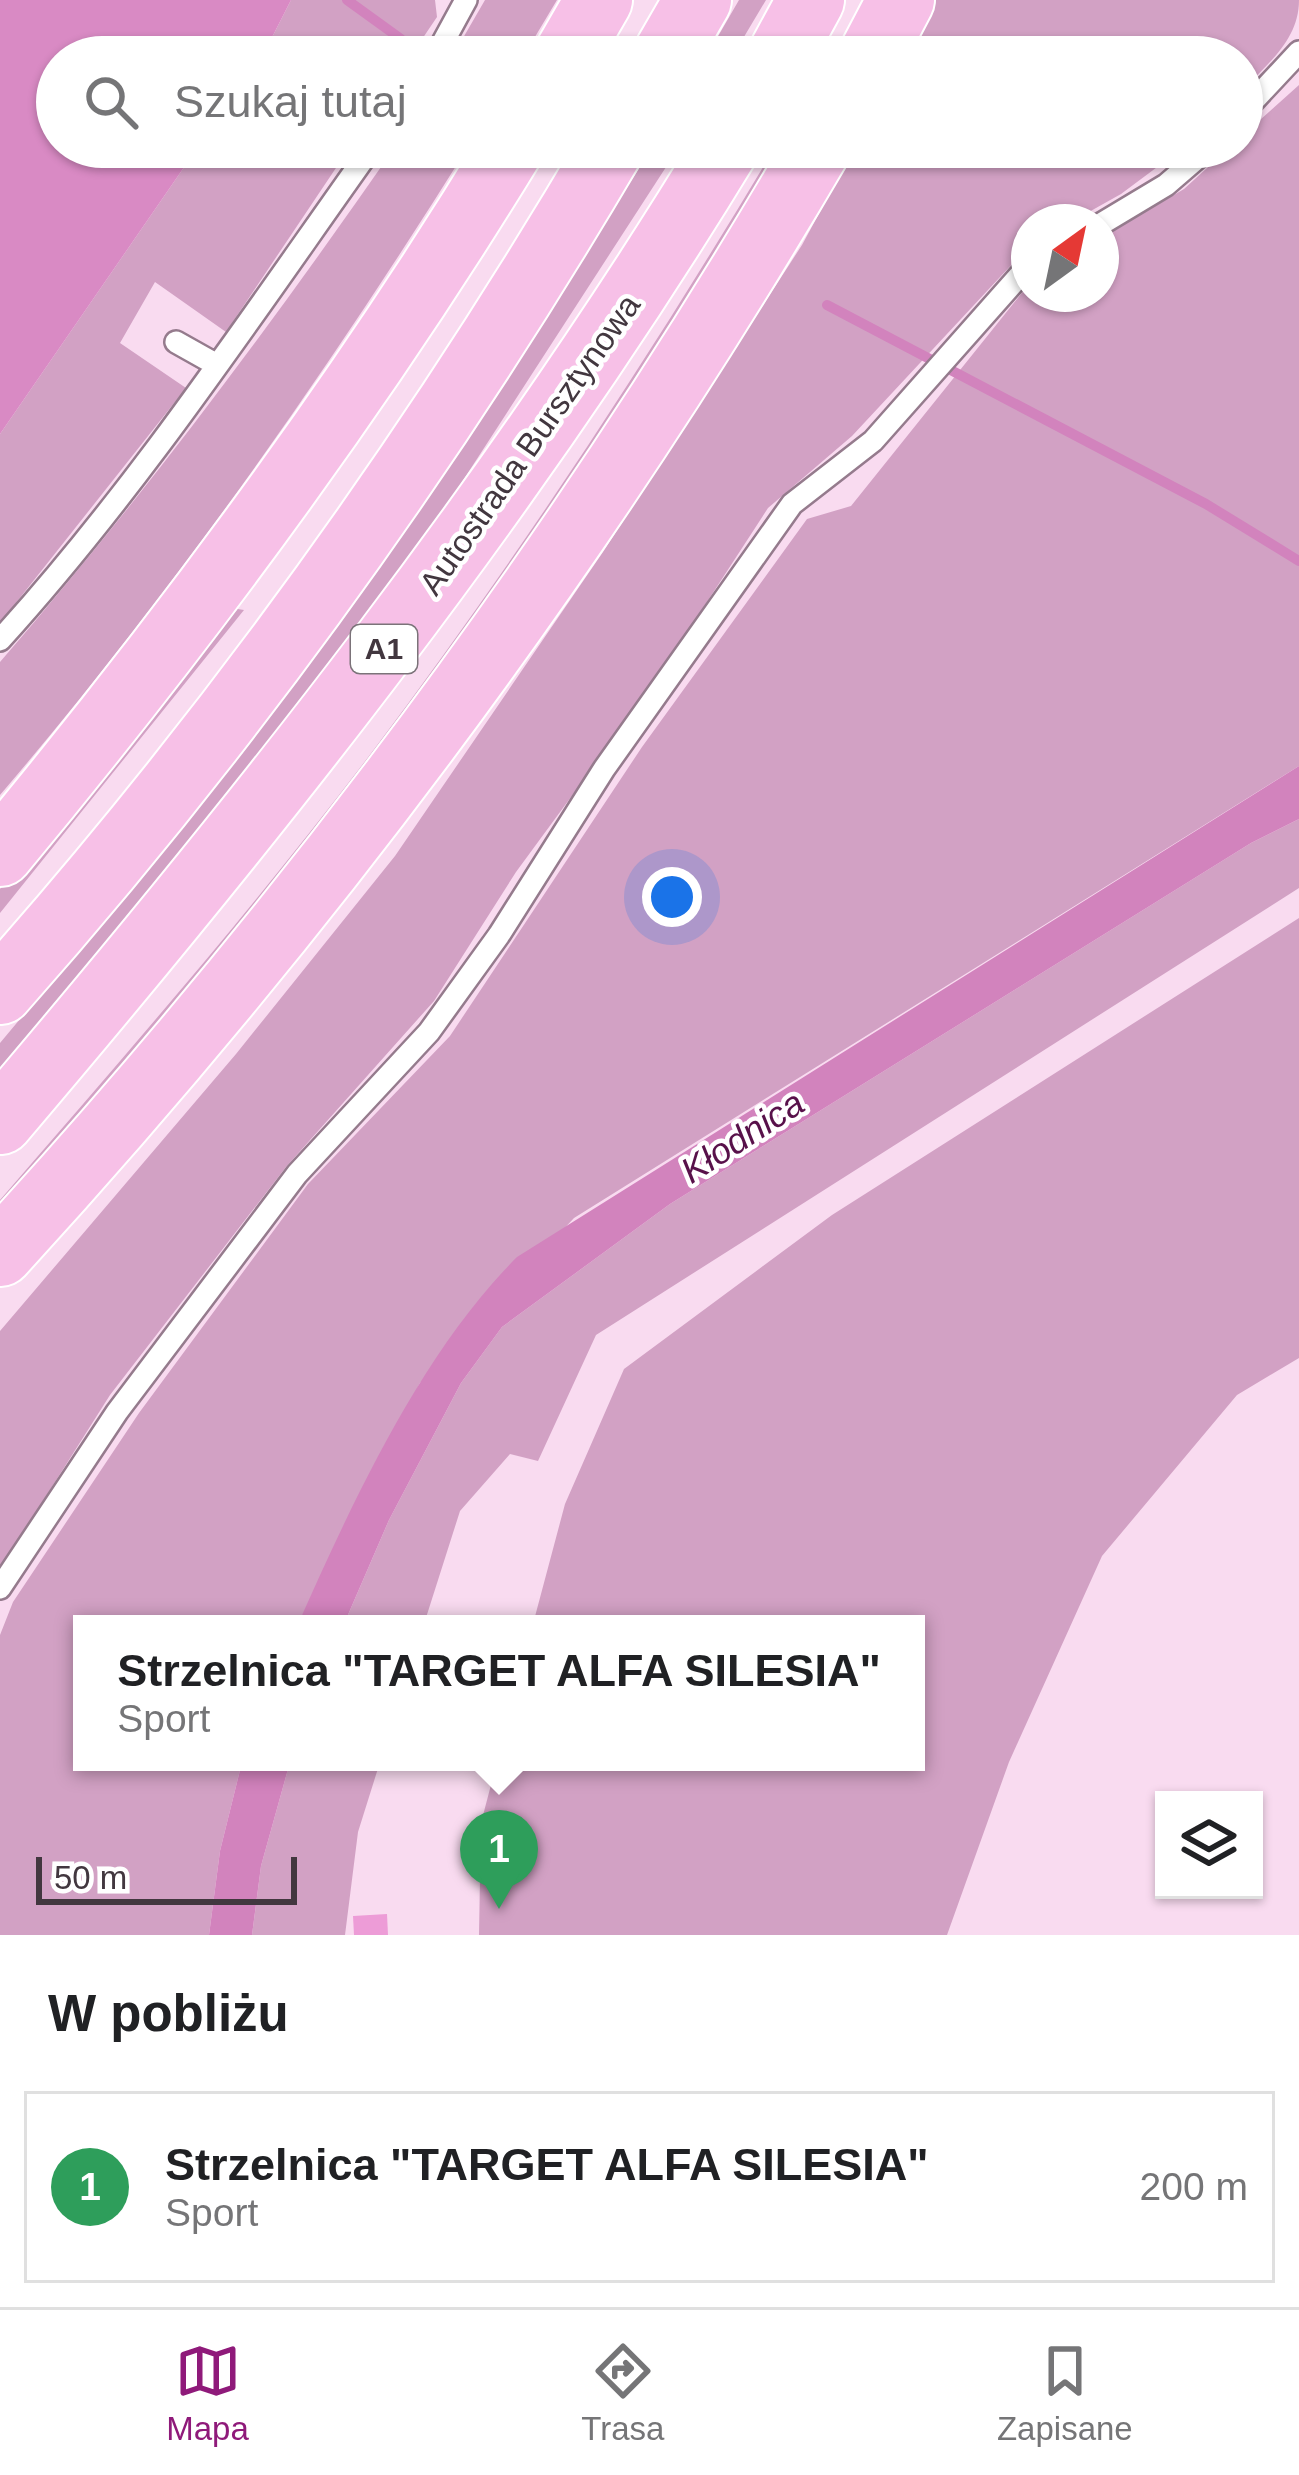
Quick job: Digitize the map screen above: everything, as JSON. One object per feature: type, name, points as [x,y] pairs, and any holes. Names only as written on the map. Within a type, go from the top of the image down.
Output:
[{"type":"highway","points":[[578,36],[599,0]]},
{"type":"highway","points":[[677,36],[698,0]]},
{"type":"highway","points":[[791,36],[811,0]]},
{"type":"highway","points":[[882,36],[901,0]]},
{"type":"highway","points":[[0,853],[113,718],[264,517],[497,168]]},
{"type":"highway","name":"A1","points":[[0,991],[290,629],[460,387],[598,168]]},
{"type":"highway","name":"Autostrada Bursztynowa","points":[[0,1121],[243,829],[411,614],[656,262],[712,168]]},
{"type":"highway","points":[[0,1253],[273,939],[521,611],[721,314],[806,168]]},
{"type":"highway","points":[[0,1280],[76,1170]]},
{"type":"lane","points":[[446,36],[466,0]]},
{"type":"lane","points":[[1263,91],[1299,52]]},
{"type":"lane","points":[[0,640],[52,583],[217,365],[357,168]]},
{"type":"lane","points":[[1119,213],[1186,168]]},
{"type":"lane","points":[[0,1588],[117,1412],[297,1174],[429,1032],[499,934],[604,769],[792,504],[874,441],[1011,285]]},
{"type":"lane","points":[[176,342],[217,365]]},
{"type":"shaded area","points":[[0,0],[291,0],[273,36],[36,36],[36,168],[184,168],[0,434]]},
{"type":"shaded area","points":[[291,0],[435,0],[437,17],[424,36],[273,36]]},
{"type":"shaded area","points":[[485,0],[557,0],[536,36],[464,36]]},
{"type":"shaded area","points":[[739,0],[766,0],[745,36],[718,36]]},
{"type":"shaded area","points":[[935,0],[1299,0],[1288,39],[1263,69],[1263,36],[915,36]]},
{"type":"shaded area","points":[[1299,85],[1299,766],[574,1218],[420,1383],[303,1615],[73,1615],[73,1771],[240,1771],[220,1851],[209,1935],[0,1935],[0,1635],[13,1602],[139,1413],[308,1184],[450,1036],[642,747],[807,519],[851,506],[1011,306],[1011,312],[1119,312],[1119,227],[1184,189],[1207,168],[1263,168],[1263,117]]},
{"type":"shaded area","points":[[184,168],[336,168],[226,332],[155,282],[120,343],[186,388],[0,623],[0,434]]},
{"type":"shaded area","points":[[380,168],[454,168],[246,480],[127,640],[0,795],[0,662],[105,537]]},
{"type":"shaded area","points":[[639,168],[665,168],[427,536],[245,781],[0,1073],[0,1043],[231,767],[408,524]]},
{"type":"shaded area","points":[[762,168],[779,168],[382,762],[0,1220],[0,1200],[236,923],[426,679],[582,455]]},
{"type":"shaded area","points":[[844,168],[1156,168],[1103,204],[1011,204],[1011,265],[852,436],[768,508],[651,688],[516,872],[434,1001],[286,1167],[110,1395],[0,1569],[0,1331],[236,1054],[395,856],[603,552],[802,245]]},
{"type":"shaded area","points":[[225,607],[244,610],[0,913],[0,889]]},
{"type":"shaded area","points":[[1299,819],[1299,888],[596,1335],[538,1461],[510,1454],[460,1511],[427,1615],[348,1615],[389,1520],[461,1383],[502,1327],[670,1204],[1251,843]]},
{"type":"shaded area","points":[[1299,918],[1299,1358],[1237,1395],[1102,1556],[1009,1762],[947,1935],[479,1935],[481,1823],[495,1771],[925,1771],[925,1615],[535,1615],[565,1504],[624,1369],[832,1215]]},
{"type":"shaded area","points":[[287,1771],[377,1771],[358,1832],[345,1935],[252,1935],[261,1866]]},
{"type":"water","name":"Kłodnica","points":[[1299,766],[1299,819],[1251,843],[670,1204],[502,1327],[461,1383],[389,1520],[348,1615],[302,1615],[366,1479],[420,1383],[482,1295],[517,1257]]},
{"type":"water","points":[[240,1771],[287,1771],[261,1866],[252,1935],[209,1935],[220,1851]]},
{"type":"building","points":[[387,1914],[388,1935],[354,1935],[353,1916]]},
{"type":"waterway","points":[[347,0],[397,36]]},
{"type":"waterway","points":[[827,305],[1206,504],[1299,561]]},
{"type":"place","name":"Strzelnica \"TARGET ALFA SILESIA\"","points":[[499,1909]]}]
